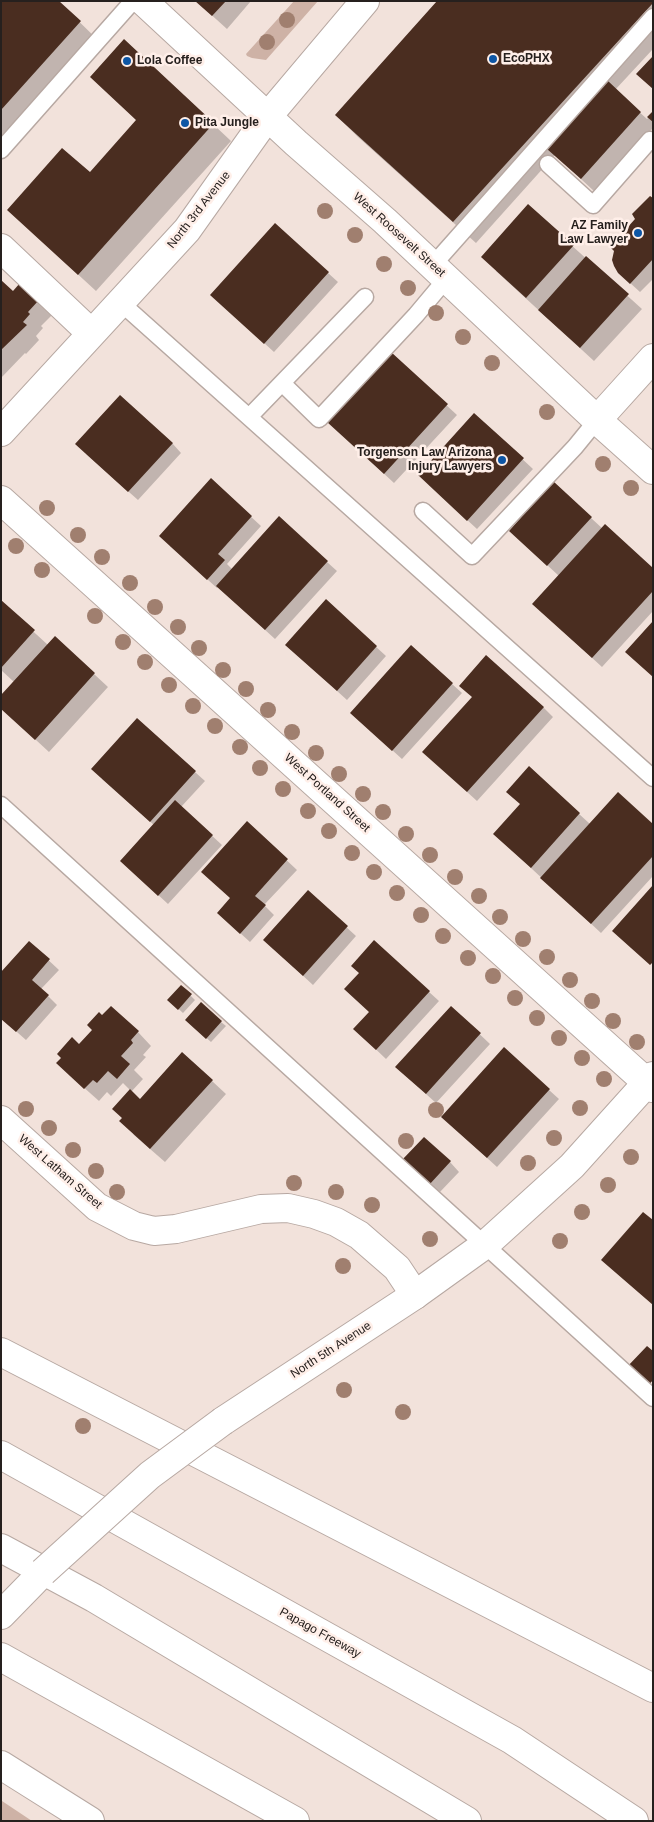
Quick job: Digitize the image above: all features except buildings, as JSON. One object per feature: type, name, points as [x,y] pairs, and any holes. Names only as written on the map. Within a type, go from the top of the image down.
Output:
[{"type":"main road","name":"West Roosevelt Street","points":[[143,1],[440,272],[597,420],[653,470]]},
{"type":"main road","name":"North 3rd Avenue","points":[[1,432],[186,230],[268,116],[365,1]]},
{"type":"main road","points":[[1,248],[92,333]]},
{"type":"main road","points":[[597,420],[653,358]]},
{"type":"main road","name":"West Portland Street","points":[[1,500],[651,1082]]},
{"type":"main road","name":"North 5th Avenue","points":[[1,1615],[44,1572],[150,1475],[223,1420],[415,1295],[486,1244],[572,1166],[651,1082]]},
{"type":"main road","name":"West Latham Street","points":[[1,1120],[97,1207],[134,1226],[154,1231],[176,1229],[261,1209],[288,1208],[314,1214],[336,1222],[359,1236],[397,1268],[415,1295]]},
{"type":"main road","points":[[1,1352],[653,1688]]},
{"type":"main road","name":"Papago Freeway","points":[[1,1455],[512,1740],[634,1821]]},
{"type":"main road","points":[[1,1548],[94,1598],[467,1821]]},
{"type":"main road","points":[[1,1656],[295,1821]]},
{"type":"main road","points":[[1,1765],[90,1821]]},
{"type":"lane","points":[[1,150],[133,1]]},
{"type":"lane","points":[[282,383],[320,419],[416,315],[440,272],[653,16]]},
{"type":"lane","points":[[548,164],[593,205],[650,140],[653,142]]},
{"type":"lane","points":[[249,417],[365,297]]},
{"type":"lane","points":[[120,302],[653,778]]},
{"type":"lane","points":[[423,511],[472,556],[597,420]]},
{"type":"lane","points":[[1,805],[486,1244],[653,1398]]},
{"type":"shaded area","points":[[294,1],[318,1],[266,60],[247,56],[246,54]]},
{"type":"shaded area","points":[[2,1801],[32,1821],[1,1821]]},
{"type":"place","name":"EcoPHX","points":[[493,59]]},
{"type":"place","name":"Lola Coffee","points":[[127,61]]},
{"type":"place","name":"Pita Jungle","points":[[185,123]]},
{"type":"place","name":"AZ Family Law Lawyer","points":[[638,233]]},
{"type":"place","name":"Torgenson Law Arizona Injury Lawyers","points":[[502,460]]}]
